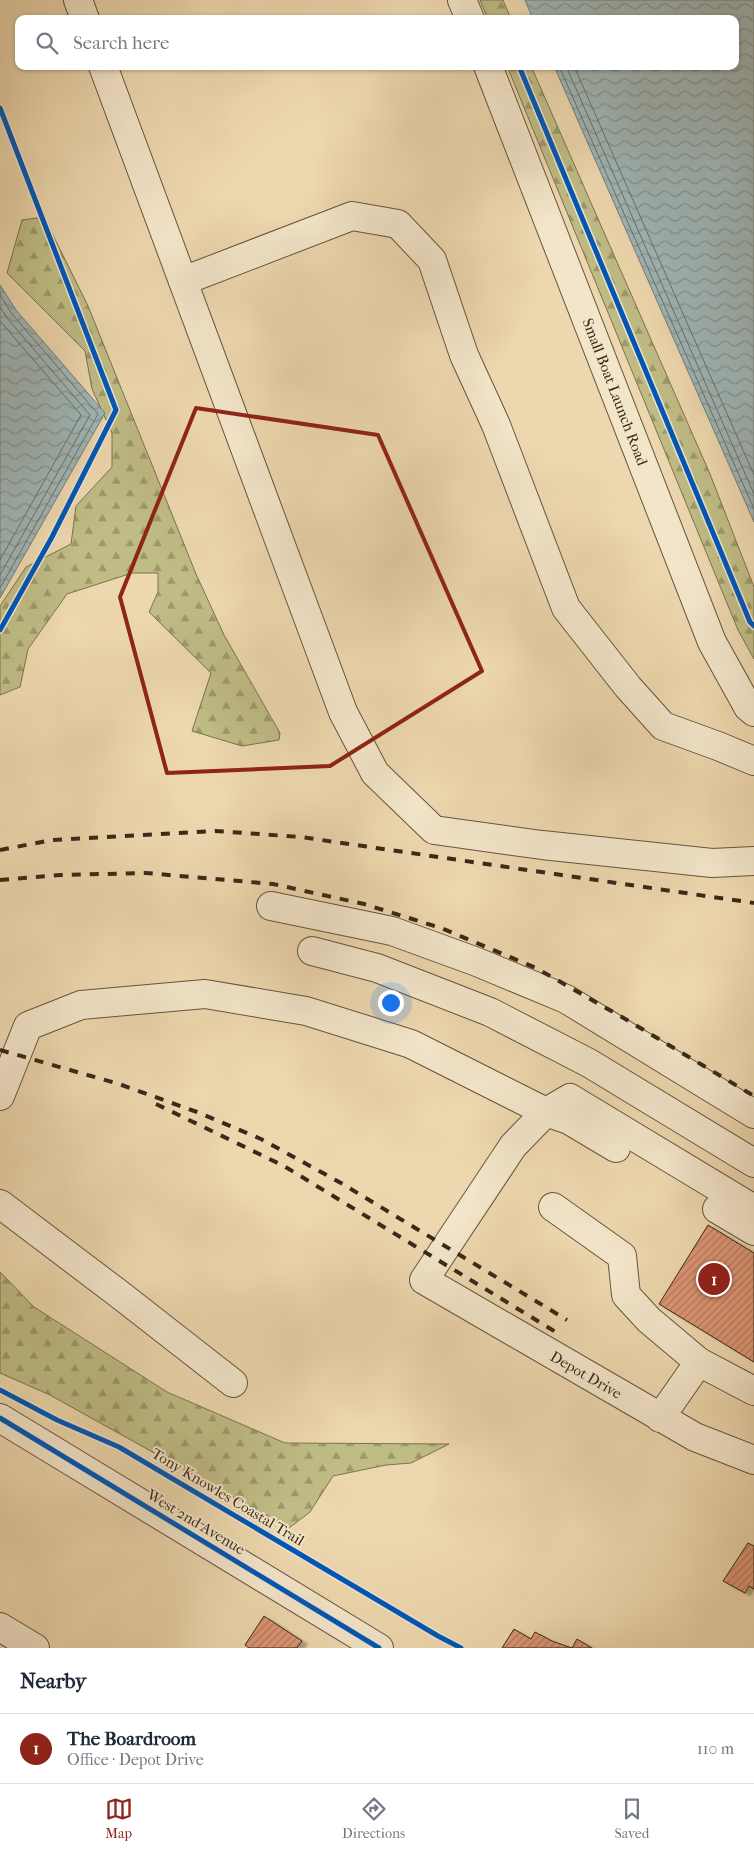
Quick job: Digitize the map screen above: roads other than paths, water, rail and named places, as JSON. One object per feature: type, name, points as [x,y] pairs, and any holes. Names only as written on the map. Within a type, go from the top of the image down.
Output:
[{"type":"street","points":[[78,0],[84,15]]},
{"type":"street","points":[[462,0],[468,15]]},
{"type":"street","points":[[104,70],[343,712],[376,773],[434,830],[542,845],[712,863],[754,861]]},
{"type":"street","name":"Small Boat Launch Road","points":[[490,70],[712,642],[748,707],[754,712]]},
{"type":"street","points":[[183,281],[352,216],[398,224],[432,260],[464,355],[496,425],[566,608],[628,687],[663,726],[754,761]]},
{"type":"street","points":[[271,906],[392,931],[477,962],[566,999],[754,1114]]},
{"type":"street","points":[[375,979],[380,952],[392,931]]},
{"type":"street","points":[[312,951],[375,979],[490,1012],[581,1058],[754,1163]]},
{"type":"street","points":[[0,1096],[28,1026],[81,1005],[205,994],[306,1011],[412,1044],[546,1112],[569,1120],[754,1230]]},
{"type":"street","points":[[546,1112],[570,1098],[754,1209]]},
{"type":"street","name":"Depot Drive","points":[[546,1112],[513,1146],[424,1280],[694,1438],[754,1460]]},
{"type":"street","points":[[0,1204],[233,1383]]},
{"type":"street","points":[[553,1207],[622,1256],[626,1295],[649,1320],[699,1362],[754,1390]]},
{"type":"street","points":[[660,1418],[699,1362]]},
{"type":"street","name":"West 2nd Avenue","points":[[0,1418],[344,1639],[379,1648]]},
{"type":"street","points":[[0,1627],[35,1648]]},
{"type":"water","points":[[525,0],[754,0],[754,522],[556,70],[739,70],[739,15],[531,15]]},
{"type":"water","points":[[0,285],[16,310],[105,413],[0,598]]},
{"type":"railway","points":[[0,850],[52,840],[215,831],[301,837],[754,903]]},
{"type":"railway","points":[[0,880],[60,875],[146,873],[273,884],[364,904],[441,928],[536,968],[754,1096]]},
{"type":"railway","points":[[0,1050],[119,1084],[197,1112],[261,1139],[341,1183],[567,1320]]},
{"type":"railway","points":[[156,1104],[284,1166],[559,1334]]},
{"type":"place","name":"The Boardroom","points":[[714,1279]]}]
